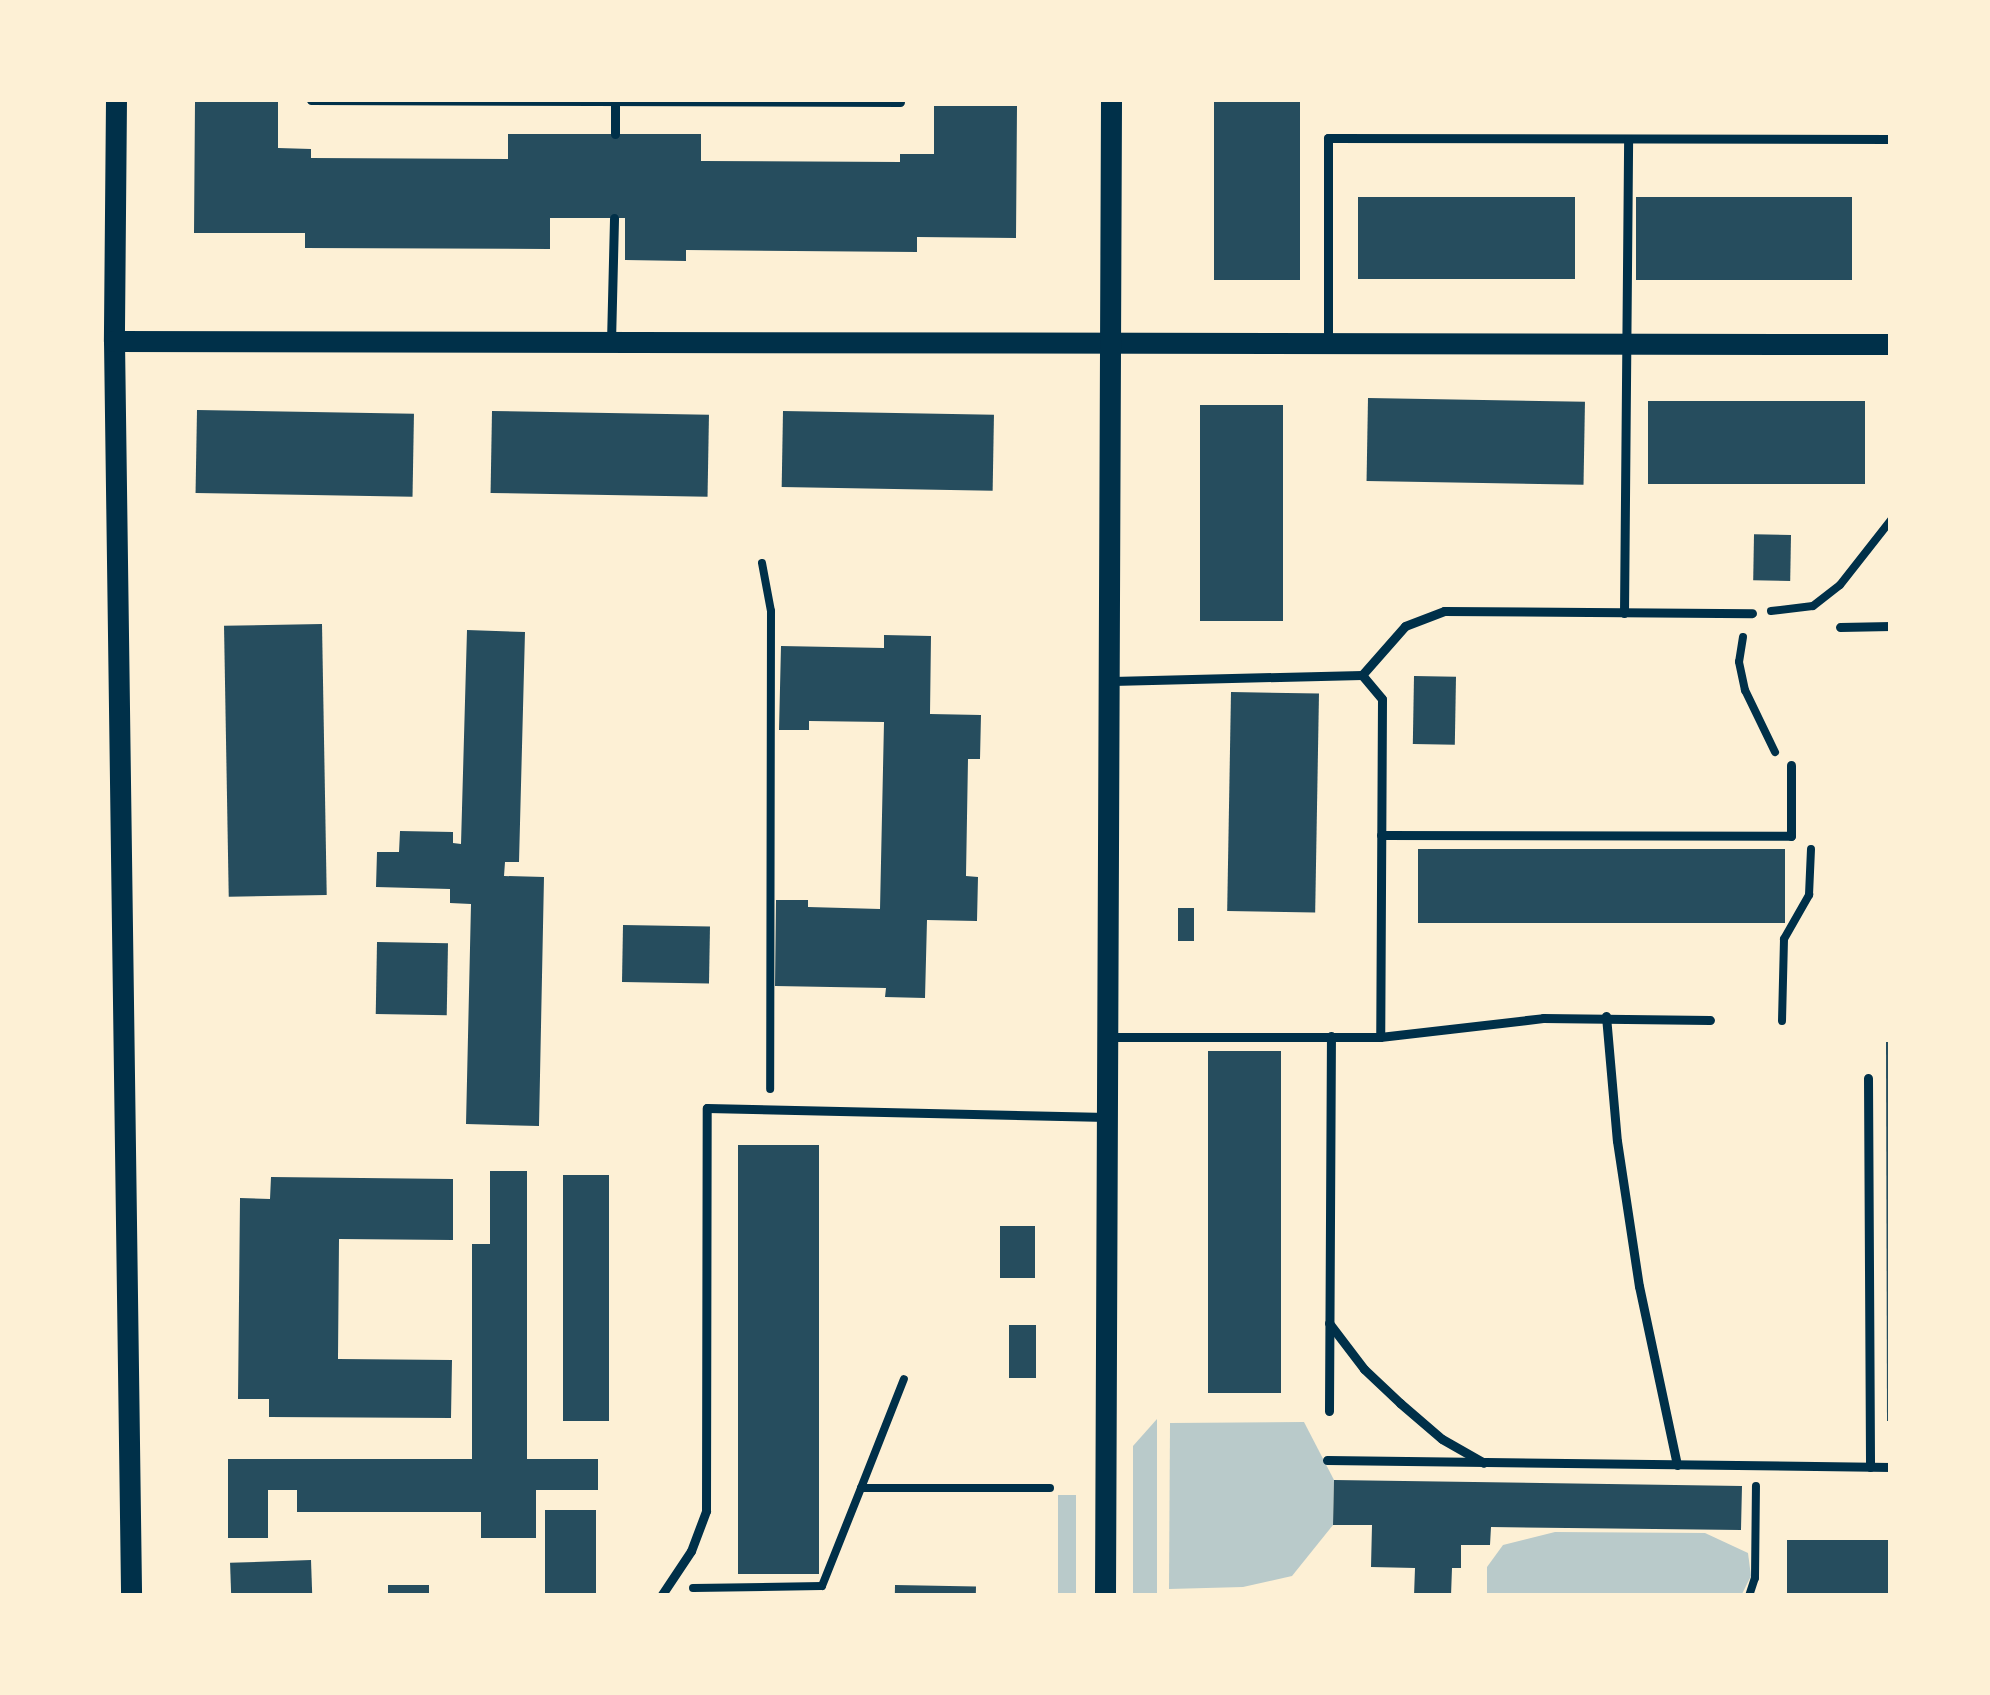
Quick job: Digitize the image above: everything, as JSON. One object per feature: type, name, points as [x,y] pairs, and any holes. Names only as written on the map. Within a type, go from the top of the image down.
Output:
[{"type":"street","points":[[116,99],[106,334],[130,1596]]},
{"type":"street","points":[[1105,1596],[1111,99]]},
{"type":"street","points":[[106,334],[611,342],[1891,344]]},
{"type":"lane","points":[[311,100],[899,102]]},
{"type":"lane","points":[[615,100],[615,134]]},
{"type":"lane","points":[[1328,343],[1328,138],[1891,139]]},
{"type":"lane","points":[[1624,613],[1628,139]]},
{"type":"lane","points":[[611,342],[614,218]]},
{"type":"lane","points":[[1110,681],[1362,675],[1406,626],[1444,611],[1751,613]]},
{"type":"lane","points":[[1840,627],[1891,626]]},
{"type":"lane","points":[[1362,675],[1382,699],[1380,1037]]},
{"type":"lane","points":[[1381,835],[1791,836],[1791,765]]},
{"type":"lane","points":[[1108,1037],[1380,1037],[1606,1016],[1710,1021]]},
{"type":"lane","points":[[1606,1016],[1616,1141],[1677,1465]]},
{"type":"lane","points":[[1329,1411],[1331,1036]]},
{"type":"lane","points":[[1868,1078],[1870,1467]]},
{"type":"lane","points":[[664,1592],[691,1551],[706,1511],[707,1108],[1107,1117]]},
{"type":"lane","points":[[1330,1323],[1364,1369],[1400,1403],[1442,1438],[1484,1463]]},
{"type":"lane","points":[[1327,1460],[1891,1467]]},
{"type":"path","points":[[1791,786],[1742,676],[1741,642],[1751,613],[1814,606],[1840,585],[1891,520]]},
{"type":"path","points":[[762,563],[771,610],[770,1110]]},
{"type":"path","points":[[1782,1021],[1784,939],[1809,895],[1811,836]]},
{"type":"path","points":[[664,1592],[822,1586],[904,1379]]},
{"type":"path","points":[[1749,1596],[1755,1578],[1756,1467]]},
{"type":"path","points":[[861,1488],[1050,1488]]},
{"type":"shaded area","points":[[1157,1419],[1157,1596],[1133,1596],[1133,1446]]},
{"type":"shaded area","points":[[1304,1422],[1334,1480],[1333,1525],[1292,1576],[1243,1587],[1169,1589],[1170,1423]]},
{"type":"shaded area","points":[[1058,1495],[1076,1495],[1076,1596],[1058,1596]]},
{"type":"shaded area","points":[[1555,1532],[1705,1533],[1748,1553],[1751,1576],[1741,1596],[1487,1596],[1487,1567],[1503,1545]]},
{"type":"building","points":[[1214,99],[1300,99],[1300,280],[1214,280]]},
{"type":"building","points":[[195,100],[278,101],[278,148],[311,149],[311,158],[508,159],[508,134],[701,134],[701,161],[900,162],[900,154],[934,154],[934,106],[1017,106],[1016,238],[917,237],[917,252],[686,250],[686,261],[625,260],[625,218],[550,218],[550,249],[305,248],[305,233],[194,233]]},
{"type":"building","points":[[1358,197],[1575,197],[1575,279],[1358,279]]},
{"type":"building","points":[[1636,197],[1852,197],[1852,280],[1636,280]]},
{"type":"building","points":[[1368,398],[1585,402],[1584,485],[1367,481]]},
{"type":"building","points":[[1648,401],[1865,401],[1865,484],[1648,484]]},
{"type":"building","points":[[1200,405],[1283,405],[1283,621],[1200,621]]},
{"type":"building","points":[[197,410],[414,414],[413,497],[196,493]]},
{"type":"building","points":[[492,411],[709,415],[708,497],[491,493]]},
{"type":"building","points":[[783,411],[994,415],[993,491],[782,487]]},
{"type":"building","points":[[1754,534],[1791,535],[1790,581],[1753,580]]},
{"type":"building","points":[[322,624],[327,895],[229,897],[224,626]]},
{"type":"building","points":[[467,630],[525,632],[519,862],[505,862],[504,876],[544,877],[539,1126],[466,1124],[471,904],[450,903],[450,889],[376,887],[377,852],[399,852],[400,831],[453,832],[453,843],[461,844]]},
{"type":"building","points":[[884,635],[931,636],[930,714],[981,715],[980,759],[968,759],[966,876],[978,877],[977,921],[927,920],[925,998],[885,997],[886,988],[775,986],[776,900],[808,900],[808,907],[880,909],[884,722],[809,721],[809,730],[779,730],[781,646],[884,648]]},
{"type":"building","points":[[1414,676],[1456,677],[1455,745],[1413,744]]},
{"type":"building","points":[[1231,692],[1319,694],[1315,913],[1227,911]]},
{"type":"building","points":[[1418,849],[1785,849],[1785,923],[1418,923]]},
{"type":"building","points":[[1178,908],[1194,908],[1194,941],[1178,941]]},
{"type":"building","points":[[623,925],[710,927],[709,984],[622,982]]},
{"type":"building","points":[[377,942],[448,943],[447,1015],[376,1014]]},
{"type":"building","points":[[1886,1042],[1891,1042],[1891,1421],[1887,1421]]},
{"type":"building","points":[[1208,1051],[1281,1051],[1281,1393],[1208,1393]]},
{"type":"building","points":[[738,1145],[819,1145],[819,1574],[738,1574]]},
{"type":"building","points":[[490,1171],[527,1171],[527,1459],[598,1459],[598,1490],[536,1490],[536,1538],[481,1538],[481,1512],[297,1512],[297,1490],[268,1490],[268,1538],[228,1538],[228,1459],[472,1459],[472,1244],[490,1244]]},
{"type":"building","points":[[563,1175],[609,1175],[609,1421],[563,1421]]},
{"type":"building","points":[[271,1177],[453,1179],[453,1240],[339,1239],[338,1359],[452,1360],[451,1418],[269,1417],[269,1399],[238,1399],[240,1198],[270,1199]]},
{"type":"building","points":[[1000,1226],[1035,1226],[1035,1278],[1000,1278]]},
{"type":"building","points":[[1009,1325],[1036,1325],[1036,1378],[1009,1378]]},
{"type":"building","points":[[1334,1480],[1742,1486],[1741,1530],[1491,1527],[1490,1545],[1461,1545],[1461,1568],[1452,1568],[1451,1596],[1414,1596],[1415,1568],[1371,1567],[1372,1525],[1333,1525]]},
{"type":"building","points":[[545,1510],[596,1510],[596,1596],[545,1596]]},
{"type":"building","points":[[1787,1540],[1891,1540],[1891,1596],[1787,1596]]},
{"type":"building","points":[[311,1560],[312,1596],[231,1596],[230,1563]]},
{"type":"building","points":[[388,1585],[429,1585],[429,1596],[388,1596]]},
{"type":"building","points":[[895,1585],[976,1586],[976,1596],[895,1596]]}]
